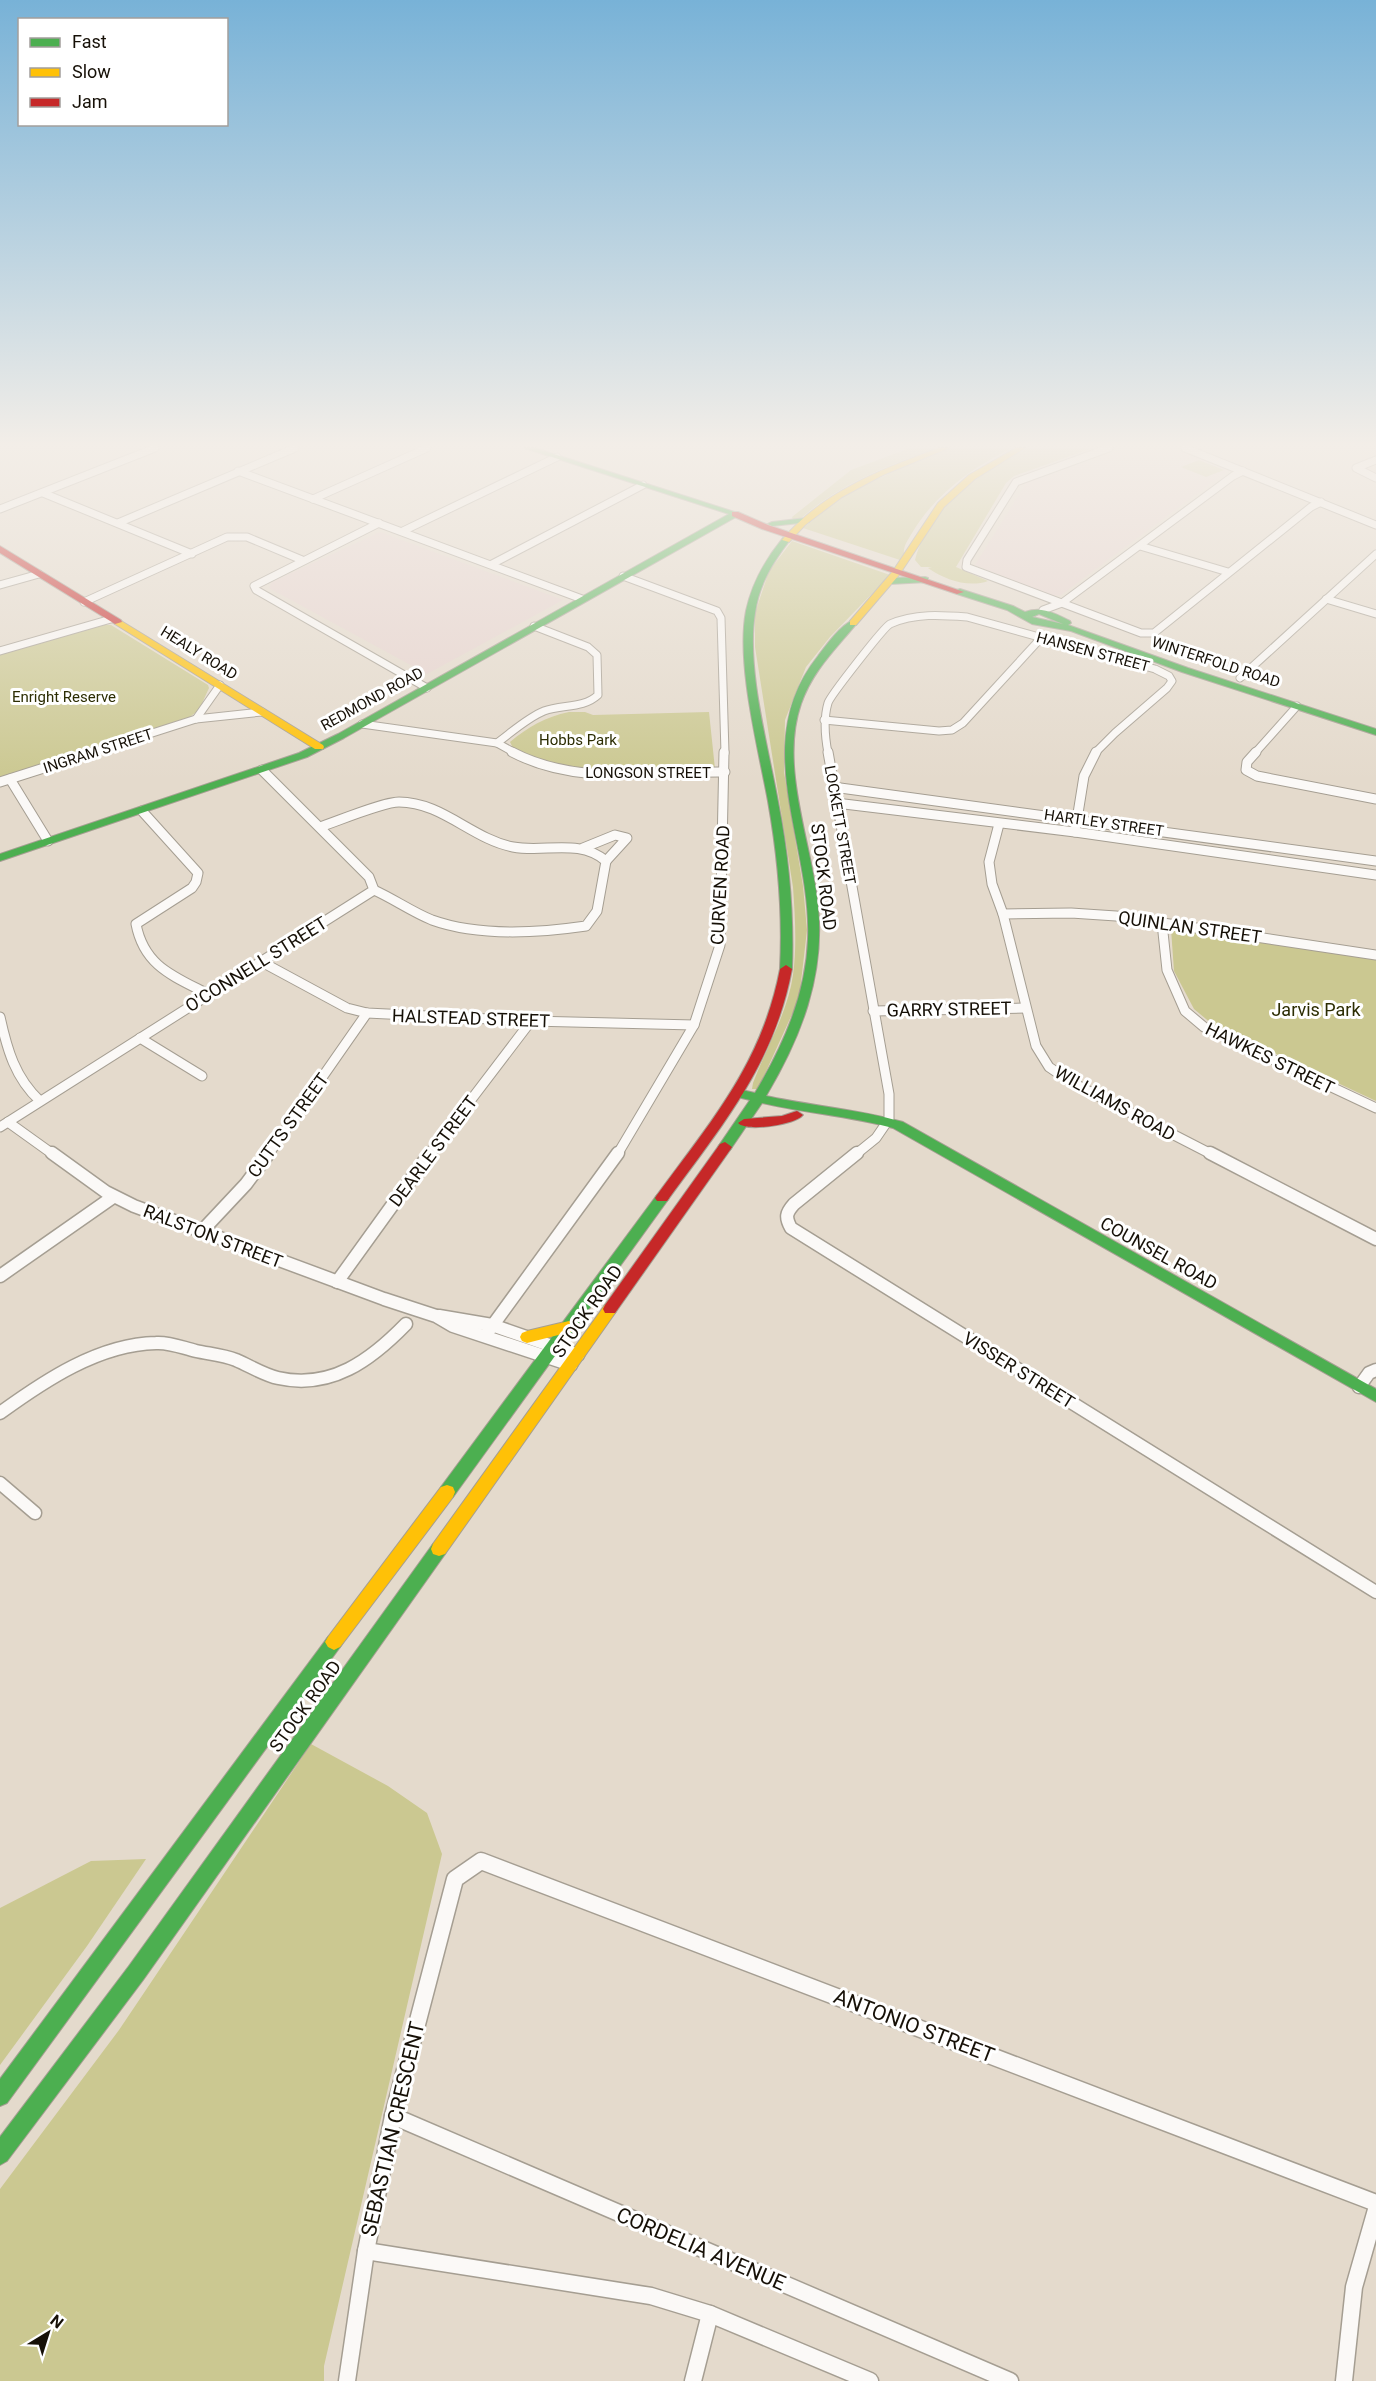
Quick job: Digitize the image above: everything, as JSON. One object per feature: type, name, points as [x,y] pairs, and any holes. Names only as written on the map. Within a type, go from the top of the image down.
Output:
[{"type":"main road","name":"HEALY ROAD","points":[[16,559],[320,747]]},
{"type":"main road","name":"REDMOND ROAD","points":[[0,858],[262,770],[320,747],[654,559]]},
{"type":"main road","name":"STOCK ROAD","points":[[0,2096],[54,2027],[224,1790],[551,1351],[735,1097],[762,1047],[784,982],[787,962],[787,896],[748,646],[748,619],[754,593],[772,559]]},
{"type":"main road","points":[[865,559],[925,578]]},
{"type":"main road","name":"STOCK ROAD","points":[[0,2154],[136,1973],[758,1103],[796,1029],[809,986],[813,957],[814,913],[790,758],[795,708],[808,678],[824,652],[899,569],[905,559]]},
{"type":"main road","points":[[899,569],[925,578]]},
{"type":"main road","name":"WINTERFOLD ROAD","points":[[925,578],[1046,614],[1073,629],[1142,656],[1376,732]]},
{"type":"main road","name":"WINTERFOLD ROAD","points":[[1142,656],[1240,678],[1376,722]]},
{"type":"main road","name":"COUNSEL ROAD","points":[[735,1097],[797,1115],[885,1125]]},
{"type":"main road","name":"COUNSEL ROAD","points":[[758,1103],[885,1125],[925,1142],[1370,1389]]},
{"type":"main road","points":[[744,1123],[783,1120],[797,1115]]},
{"type":"main road","points":[[527,1337],[568,1327]]},
{"type":"street","points":[[84,602],[180,559]]},
{"type":"street","points":[[479,559],[582,599]]},
{"type":"street","points":[[492,564],[501,559]]},
{"type":"street","points":[[968,559],[966,567],[971,571],[1046,614],[1141,633],[1154,633],[1160,630],[1244,559]]},
{"type":"street","points":[[1046,614],[1122,559]]},
{"type":"street","points":[[1184,559],[1228,572]]},
{"type":"street","points":[[1240,678],[1370,559]]},
{"type":"street","points":[[303,560],[259,581],[254,586],[256,590],[427,688]]},
{"type":"street","points":[[0,585],[39,574]]},
{"type":"street","name":"CURVEN ROAD","points":[[489,1331],[626,1142],[694,1024],[720,945],[724,772],[721,618],[711,609],[623,576]]},
{"type":"street","points":[[1326,599],[1376,614]]},
{"type":"street","name":"LOCKETT STREET","points":[[885,1125],[890,1113],[889,1094],[832,787],[824,720],[828,701],[887,626],[912,617],[939,615],[967,617]]},
{"type":"street","name":"HANSEN STREET","points":[[967,617],[1041,638],[1142,656],[1166,673],[1172,681],[1091,759],[1087,766],[1075,832]]},
{"type":"street","points":[[0,651],[111,619]]},
{"type":"street","points":[[497,743],[541,713],[552,709],[583,705],[593,700],[598,694],[597,655],[588,647],[534,626]]},
{"type":"street","points":[[824,720],[939,731],[952,730],[963,723],[1041,638]]},
{"type":"street","points":[[196,719],[220,686]]},
{"type":"street","points":[[1297,706],[1247,762],[1246,770],[1257,776],[1376,799]]},
{"type":"street","name":"INGRAM STREET","points":[[0,782],[196,719],[261,712]]},
{"type":"street","name":"LONGSON STREET","points":[[362,724],[497,743],[508,750],[555,769],[579,774],[724,772]]},
{"type":"street","points":[[262,770],[369,877],[374,890],[432,919],[459,927],[556,931],[586,926],[597,910],[606,861],[627,838],[615,835],[583,848]]},
{"type":"street","points":[[10,779],[48,841]]},
{"type":"street","name":"HARTLEY STREET","points":[[832,787],[1376,861]]},
{"type":"street","points":[[320,827],[396,802],[408,802],[432,809],[511,846],[583,848],[601,854],[606,861]]},
{"type":"street","name":"HARTLEY STREET","points":[[836,803],[1075,832],[1376,875]]},
{"type":"street","points":[[142,811],[198,873],[197,882],[188,890],[143,917],[136,924],[145,955],[161,968],[208,994]]},
{"type":"street","name":"WILLIAMS ROAD","points":[[999,824],[989,862],[992,884],[1003,914],[1036,1046],[1048,1067],[1071,1082],[1376,1239]]},
{"type":"street","name":"O'CONNELL STREET","points":[[4,1125],[374,890]]},
{"type":"street","name":"QUINLAN STREET","points":[[1003,914],[1071,913],[1162,923],[1376,955]]},
{"type":"street","name":"HAWKES STREET","points":[[1162,923],[1167,970],[1185,1011],[1204,1027],[1376,1108]]},
{"type":"street","name":"HALSTEAD STREET","points":[[260,961],[347,1008],[368,1013],[531,1021],[694,1024]]},
{"type":"street","name":"GARRY STREET","points":[[873,1011],[1025,1008]]},
{"type":"street","name":"CUTTS STREET","points":[[201,1232],[246,1184],[267,1157],[368,1013]]},
{"type":"street","points":[[0,1017],[16,1074],[29,1092],[40,1101]]},
{"type":"street","name":"DEARLE STREET","points":[[337,1282],[444,1134],[531,1021]]},
{"type":"street","points":[[140,1038],[202,1076]]},
{"type":"street","name":"RALSTON STREET","points":[[4,1125],[113,1197],[201,1232],[436,1316],[453,1326],[527,1337],[551,1351]]},
{"type":"street","name":"VISSER STREET","points":[[885,1125],[869,1145],[794,1204],[786,1219],[791,1228],[1376,1592]]},
{"type":"street","points":[[0,1276],[113,1197]]},
{"type":"street","points":[[0,1413],[53,1378],[104,1354],[154,1342],[231,1358],[278,1377],[307,1382],[355,1369],[377,1353],[406,1324]]},
{"type":"street","name":"RALSTON STREET","points":[[489,1331],[574,1360]]},
{"type":"street","points":[[1370,1389],[1369,1373],[1376,1370]]},
{"type":"street","points":[[0,1483],[35,1513]]},
{"type":"street","name":"ANTONIO STREET","points":[[455,1879],[481,1861],[1376,2203]]},
{"type":"street","name":"SEBASTIAN CRESCENT","points":[[347,2381],[366,2251],[393,2116],[455,1879]]},
{"type":"street","name":"CORDELIA AVENUE","points":[[393,2116],[1010,2381]]},
{"type":"street","points":[[1344,2381],[1354,2287],[1376,2210]]},
{"type":"street","points":[[366,2251],[651,2296],[710,2314],[870,2381]]},
{"type":"street","points":[[693,2381],[710,2314]]},
{"type":"shaded area","points":[[321,559],[453,559],[563,600],[427,674],[269,588],[272,582]]},
{"type":"shaded area","points":[[979,559],[1109,559],[1061,595],[1052,596],[975,565]]},
{"type":"green space","points":[[778,559],[844,559],[890,575],[830,637],[806,667],[785,720],[784,772],[803,886],[807,930],[799,999],[758,1089],[752,1089],[786,1003],[794,964],[793,887],[755,647],[755,613],[769,571]]},
{"type":"green space","points":[[961,559],[956,567],[988,581],[973,584],[957,582],[928,568],[932,567],[921,567],[915,560]]},
{"type":"green space","name":"Enright Reserve","points":[[111,625],[208,685],[209,688],[199,710],[187,719],[0,779],[0,654]]},
{"type":"green space","name":"Hobbs Park","points":[[569,712],[585,712],[593,715],[709,712],[715,769],[588,771],[541,760],[513,748],[510,742],[530,727]]},
{"type":"green space","name":"Jarvis Park","points":[[1179,927],[1376,959],[1376,1101],[1212,1024],[1194,1009],[1174,971],[1171,929]]},
{"type":"green space","points":[[311,1744],[388,1786],[427,1813],[442,1854],[324,2366],[324,2381],[0,2381],[0,2189],[119,2030]]},
{"type":"green space","points":[[146,1859],[87,1946],[0,2065],[0,1908],[91,1861]]},
{"type":"traffic: fast","points":[[0,858],[303,755],[341,736],[655,559]]},
{"type":"traffic: fast","points":[[772,559],[753,598],[748,639],[758,721],[786,886],[788,927],[786,969]]},
{"type":"traffic: fast","points":[[890,581],[925,580]]},
{"type":"traffic: fast","points":[[960,592],[1010,608],[1035,622],[1073,629],[1185,670],[1376,732]]},
{"type":"traffic: fast","points":[[1028,617],[1028,614],[1039,611],[1053,615],[1067,623]]},
{"type":"traffic: fast","points":[[725,1147],[758,1099],[786,1049],[806,995],[814,938],[812,905],[794,805],[790,771],[790,738],[796,706],[809,675],[853,623]]},
{"type":"traffic: fast","points":[[737,1093],[801,1108],[866,1116],[898,1125],[1376,1396]]},
{"type":"traffic: fast","points":[[447,1492],[662,1198]]},
{"type":"traffic: fast","points":[[0,2154],[136,1973],[439,1549]]},
{"type":"traffic: fast","points":[[0,2096],[334,1642]]},
{"type":"traffic: slow","points":[[853,623],[905,559]]},
{"type":"traffic: slow","points":[[118,622],[319,747]]},
{"type":"traffic: slow","points":[[439,1549],[610,1309]]},
{"type":"traffic: slow","points":[[527,1337],[569,1327]]},
{"type":"traffic: slow","points":[[334,1642],[447,1492]]},
{"type":"traffic: jam","points":[[16,559],[118,622]]},
{"type":"traffic: jam","points":[[861,559],[960,592]]},
{"type":"traffic: jam","points":[[662,1198],[739,1091],[755,1062],[780,1001],[786,969]]},
{"type":"traffic: jam","points":[[744,1123],[783,1120],[797,1115]]},
{"type":"traffic: jam","points":[[610,1309],[725,1147]]}]
